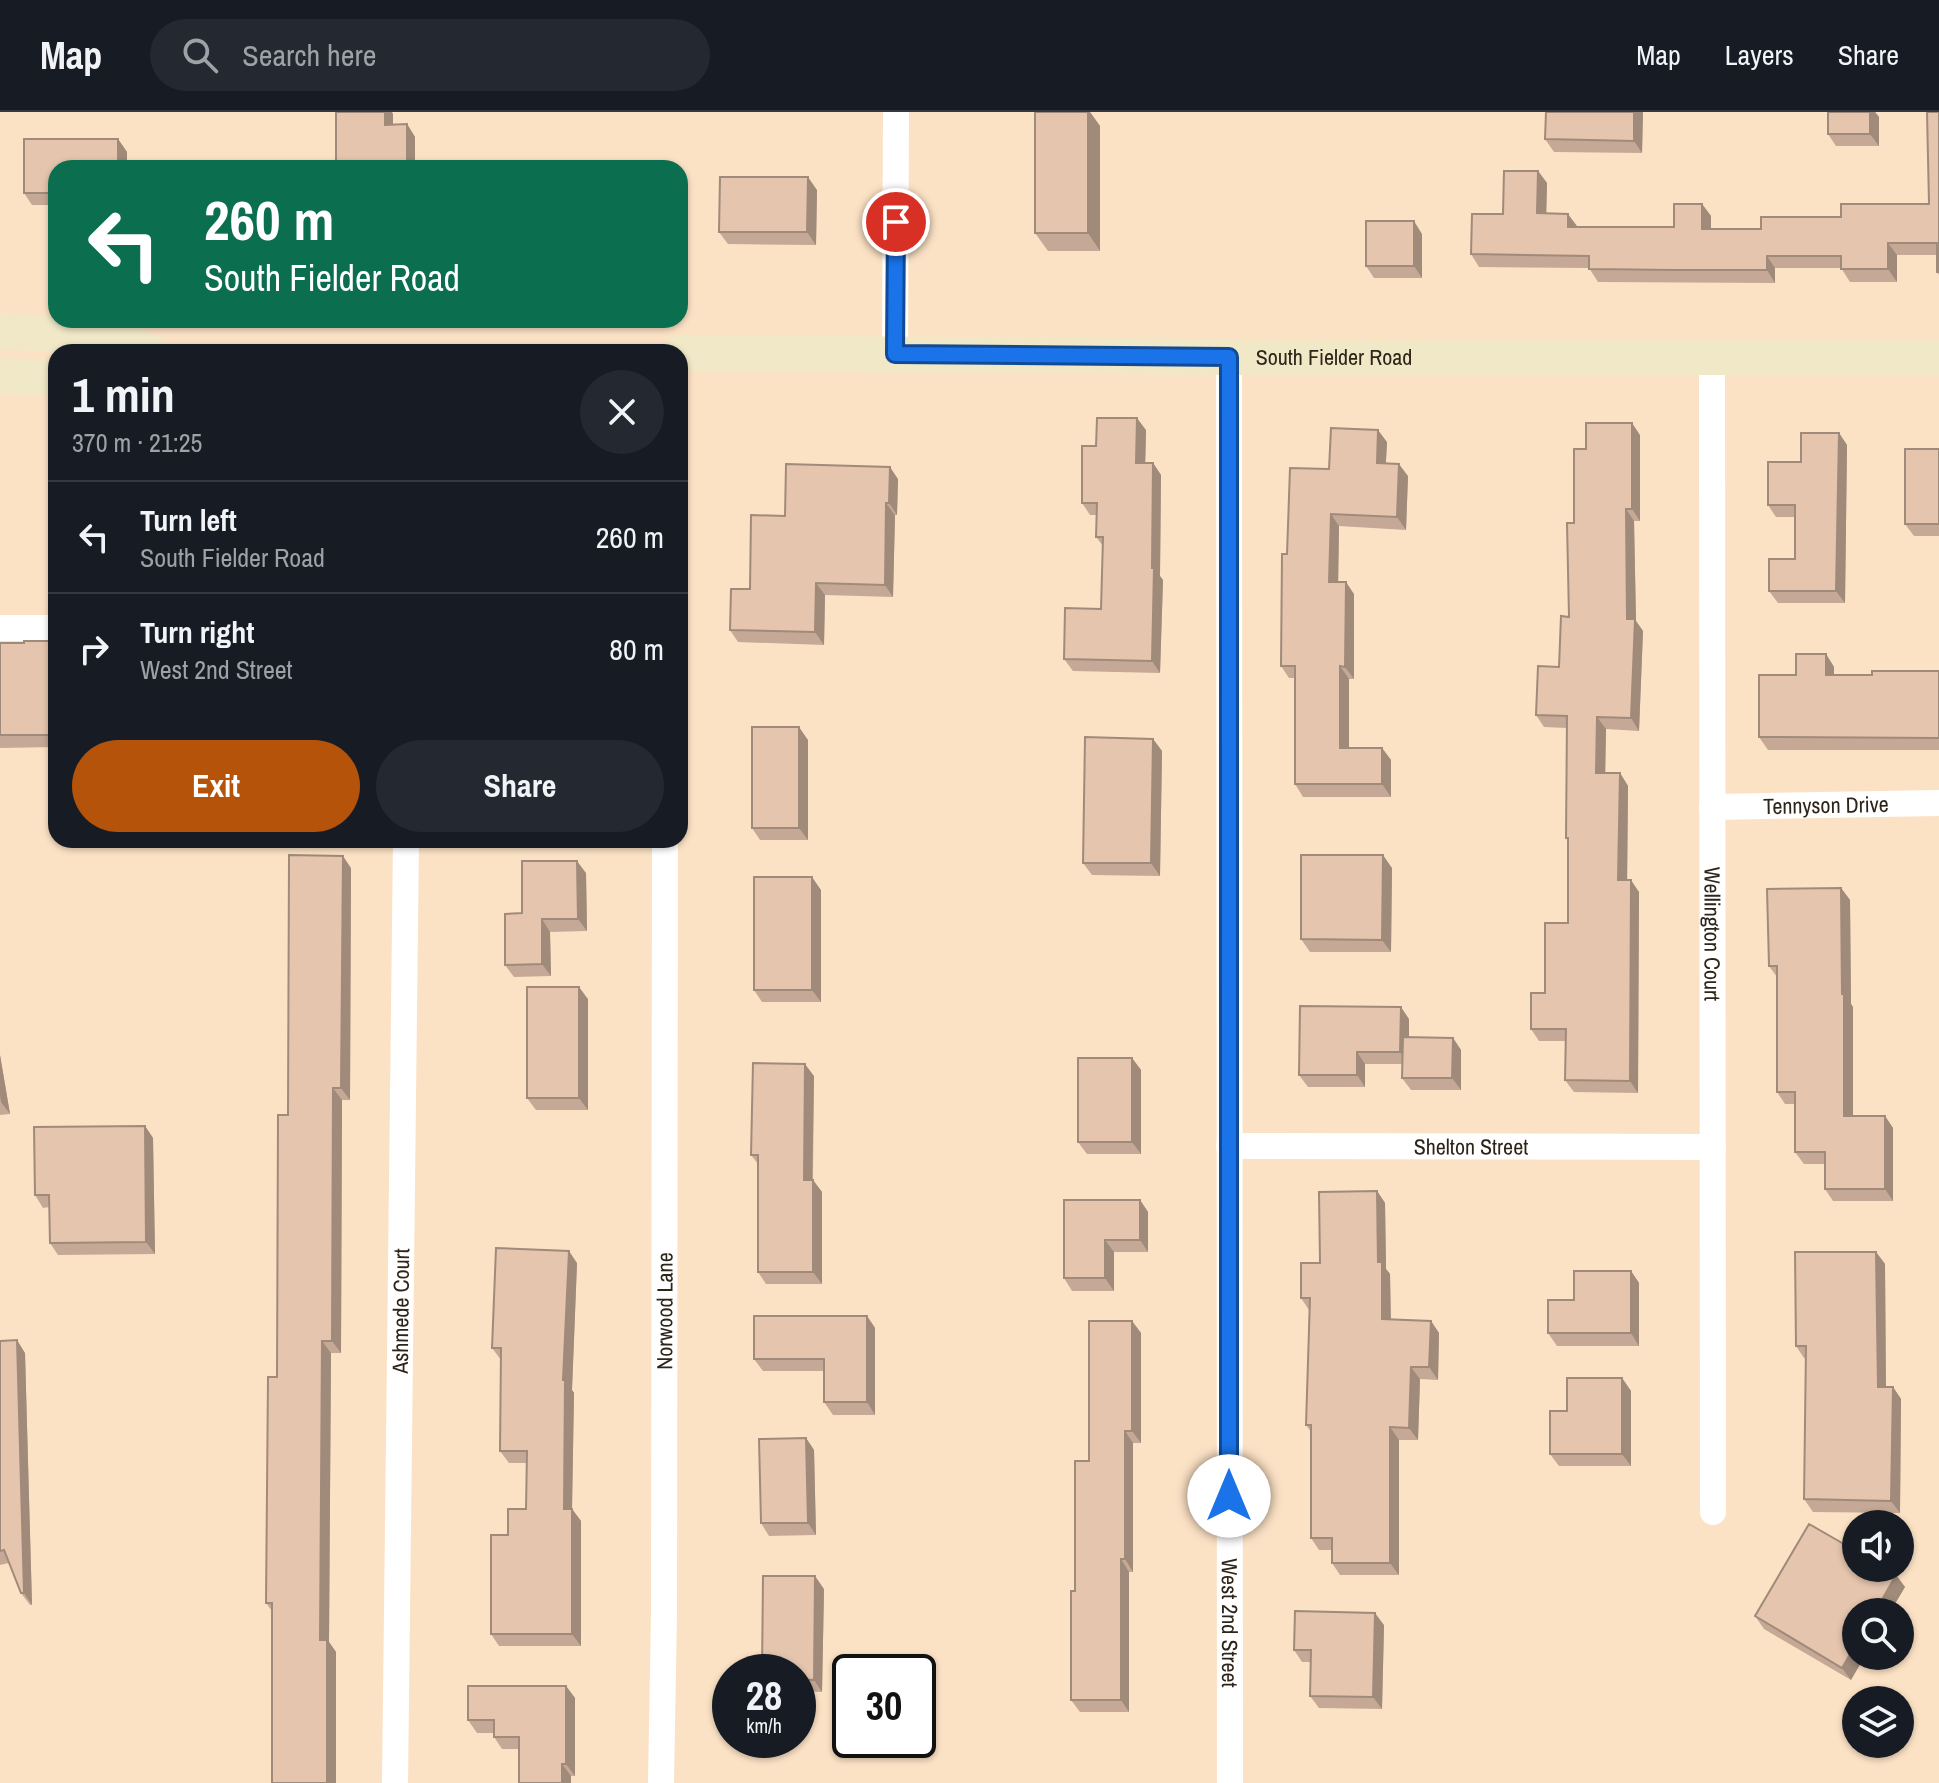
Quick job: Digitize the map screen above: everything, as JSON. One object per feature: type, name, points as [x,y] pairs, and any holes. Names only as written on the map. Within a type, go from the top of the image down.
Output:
[{"type":"main road","points":[[0,331],[109,338],[127,344]]},
{"type":"main road","name":"South Fielder Road","points":[[688,353],[1939,357]]},
{"type":"main road","points":[[0,376],[48,378]]},
{"type":"street","points":[[895,354],[896,112]]},
{"type":"street","name":"Wellington Court","points":[[1712,356],[1713,1512]]},
{"type":"street","name":"West 2nd Street","points":[[1229,357],[1230,1783]]},
{"type":"street","points":[[0,628],[48,628]]},
{"type":"street","name":"Tennyson Drive","points":[[1712,807],[1939,803]]},
{"type":"street","name":"Ashmede Court","points":[[395,1783],[406,848]]},
{"type":"street","name":"Norwood Lane","points":[[661,1783],[665,848]]},
{"type":"street","name":"Shelton Street","points":[[1229,1146],[1713,1147]]},
{"type":"building","points":[[336,112],[385,112],[385,125],[407,124],[407,160],[336,160]]},
{"type":"building","points":[[1035,112],[1088,112],[1088,233],[1035,233]]},
{"type":"building","points":[[1546,112],[1634,112],[1634,141],[1545,139]]},
{"type":"building","points":[[1828,112],[1870,112],[1870,134],[1828,134]]},
{"type":"building","points":[[1927,112],[1939,112],[1939,272],[1937,243],[1888,243],[1888,269],[1841,269],[1841,256],[1767,256],[1767,270],[1674,270],[1589,269],[1589,256],[1471,254],[1472,214],[1503,214],[1504,171],[1538,171],[1537,213],[1568,214],[1568,227],[1674,227],[1674,204],[1702,204],[1702,229],[1761,229],[1761,217],[1841,217],[1841,204],[1929,204]]},
{"type":"building","points":[[24,139],[118,139],[118,160],[48,160],[48,193],[24,193]]},
{"type":"building","points":[[720,177],[808,177],[807,232],[719,232]]},
{"type":"building","points":[[1366,221],[1414,221],[1414,266],[1366,266]]},
{"type":"building","points":[[1097,418],[1137,418],[1136,463],[1153,463],[1152,661],[1064,659],[1065,608],[1101,609],[1103,537],[1096,537],[1097,503],[1082,503],[1082,446],[1096,446]]},
{"type":"building","points":[[1586,423],[1632,423],[1632,509],[1626,509],[1627,619],[1635,619],[1631,718],[1597,717],[1596,773],[1620,773],[1618,880],[1631,880],[1630,1081],[1565,1080],[1566,1029],[1531,1029],[1531,993],[1545,993],[1545,923],[1568,923],[1567,716],[1536,715],[1538,666],[1559,667],[1561,616],[1569,617],[1567,523],[1574,523],[1574,449],[1586,449]]},
{"type":"building","points":[[1331,428],[1378,430],[1377,463],[1399,464],[1397,517],[1331,514],[1329,582],[1346,582],[1345,667],[1340,666],[1340,748],[1382,748],[1382,784],[1295,784],[1295,666],[1281,666],[1282,554],[1287,554],[1290,468],[1329,469]]},
{"type":"building","points":[[1801,433],[1839,433],[1836,591],[1769,591],[1769,559],[1795,559],[1795,505],[1768,505],[1768,462],[1801,462]]},
{"type":"building","points":[[1905,449],[1939,449],[1939,524],[1905,524]]},
{"type":"building","points":[[786,464],[890,467],[889,503],[886,503],[885,585],[816,583],[815,632],[730,630],[731,589],[750,589],[751,515],[785,516]]},
{"type":"building","points":[[48,641],[48,735],[0,735],[0,643]]},
{"type":"building","points":[[1796,654],[1826,654],[1826,675],[1939,671],[1939,738],[1759,737],[1759,675],[1796,675]]},
{"type":"building","points":[[752,727],[799,727],[799,828],[752,828]]},
{"type":"building","points":[[1085,737],[1153,739],[1151,863],[1083,863]]},
{"type":"building","points":[[289,855],[343,856],[341,1088],[333,1088],[332,1341],[322,1341],[320,1640],[327,1640],[327,1783],[272,1783],[272,1603],[266,1603],[268,1377],[277,1377],[278,1115],[288,1115]]},
{"type":"building","points":[[1301,855],[1383,855],[1382,940],[1301,939]]},
{"type":"building","points":[[522,861],[577,861],[578,919],[542,919],[542,964],[505,965],[505,914],[522,913]]},
{"type":"building","points":[[754,877],[812,877],[812,990],[754,990]]},
{"type":"building","points":[[1841,888],[1844,1116],[1885,1116],[1885,1189],[1825,1189],[1825,1152],[1795,1152],[1795,1092],[1777,1092],[1777,966],[1769,966],[1767,889]]},
{"type":"building","points":[[527,987],[579,987],[579,1098],[527,1098]]},
{"type":"building","points":[[1300,1006],[1401,1007],[1400,1052],[1357,1052],[1357,1075],[1299,1075]]},
{"type":"building","points":[[1403,1037],[1453,1038],[1452,1078],[1402,1078]]},
{"type":"building","points":[[1078,1058],[1132,1058],[1132,1142],[1078,1142]]},
{"type":"building","points":[[753,1063],[805,1064],[804,1180],[813,1180],[813,1272],[758,1272],[758,1155],[751,1155]]},
{"type":"building","points":[[145,1126],[146,1242],[50,1243],[49,1195],[35,1195],[34,1127]]},
{"type":"building","points":[[1377,1191],[1382,1319],[1431,1321],[1429,1367],[1411,1367],[1409,1428],[1390,1427],[1390,1563],[1332,1563],[1332,1538],[1311,1538],[1311,1425],[1306,1425],[1310,1298],[1301,1298],[1301,1263],[1320,1263],[1319,1192]]},
{"type":"building","points":[[1064,1200],[1140,1200],[1140,1240],[1105,1240],[1105,1278],[1064,1278]]},
{"type":"building","points":[[496,1248],[569,1251],[563,1380],[564,1509],[572,1509],[572,1634],[491,1634],[491,1535],[508,1535],[508,1509],[526,1509],[527,1451],[500,1451],[501,1348],[492,1348]]},
{"type":"building","points":[[1795,1252],[1876,1252],[1878,1387],[1893,1387],[1891,1501],[1804,1499],[1806,1346],[1796,1346]]},
{"type":"building","points":[[1574,1271],[1631,1271],[1631,1333],[1548,1333],[1548,1300],[1574,1300]]},
{"type":"building","points":[[754,1316],[867,1316],[867,1402],[824,1402],[824,1359],[754,1359]]},
{"type":"building","points":[[1089,1321],[1132,1321],[1132,1431],[1125,1431],[1125,1559],[1121,1559],[1121,1700],[1071,1700],[1075,1461],[1089,1461]]},
{"type":"building","points":[[17,1340],[24,1593],[21,1593],[4,1550],[0,1551],[0,1341]]},
{"type":"building","points":[[1567,1378],[1622,1378],[1622,1454],[1550,1454],[1550,1411],[1567,1411]]},
{"type":"building","points":[[806,1438],[808,1523],[761,1523],[759,1439]]},
{"type":"building","points":[[1809,1524],[1842,1543],[1842,1582],[1892,1582],[1883,1598],[1842,1598],[1842,1668],[1755,1616]]},
{"type":"building","points":[[763,1576],[815,1576],[814,1654],[762,1654]]},
{"type":"building","points":[[1295,1611],[1375,1613],[1373,1697],[1310,1696],[1311,1650],[1294,1650]]},
{"type":"building","points":[[468,1686],[566,1686],[566,1764],[562,1764],[562,1783],[519,1783],[519,1737],[494,1737],[494,1720],[468,1720]]},
{"type":"route","points":[[896,222],[895,354],[1229,357],[1229,1496]]}]
